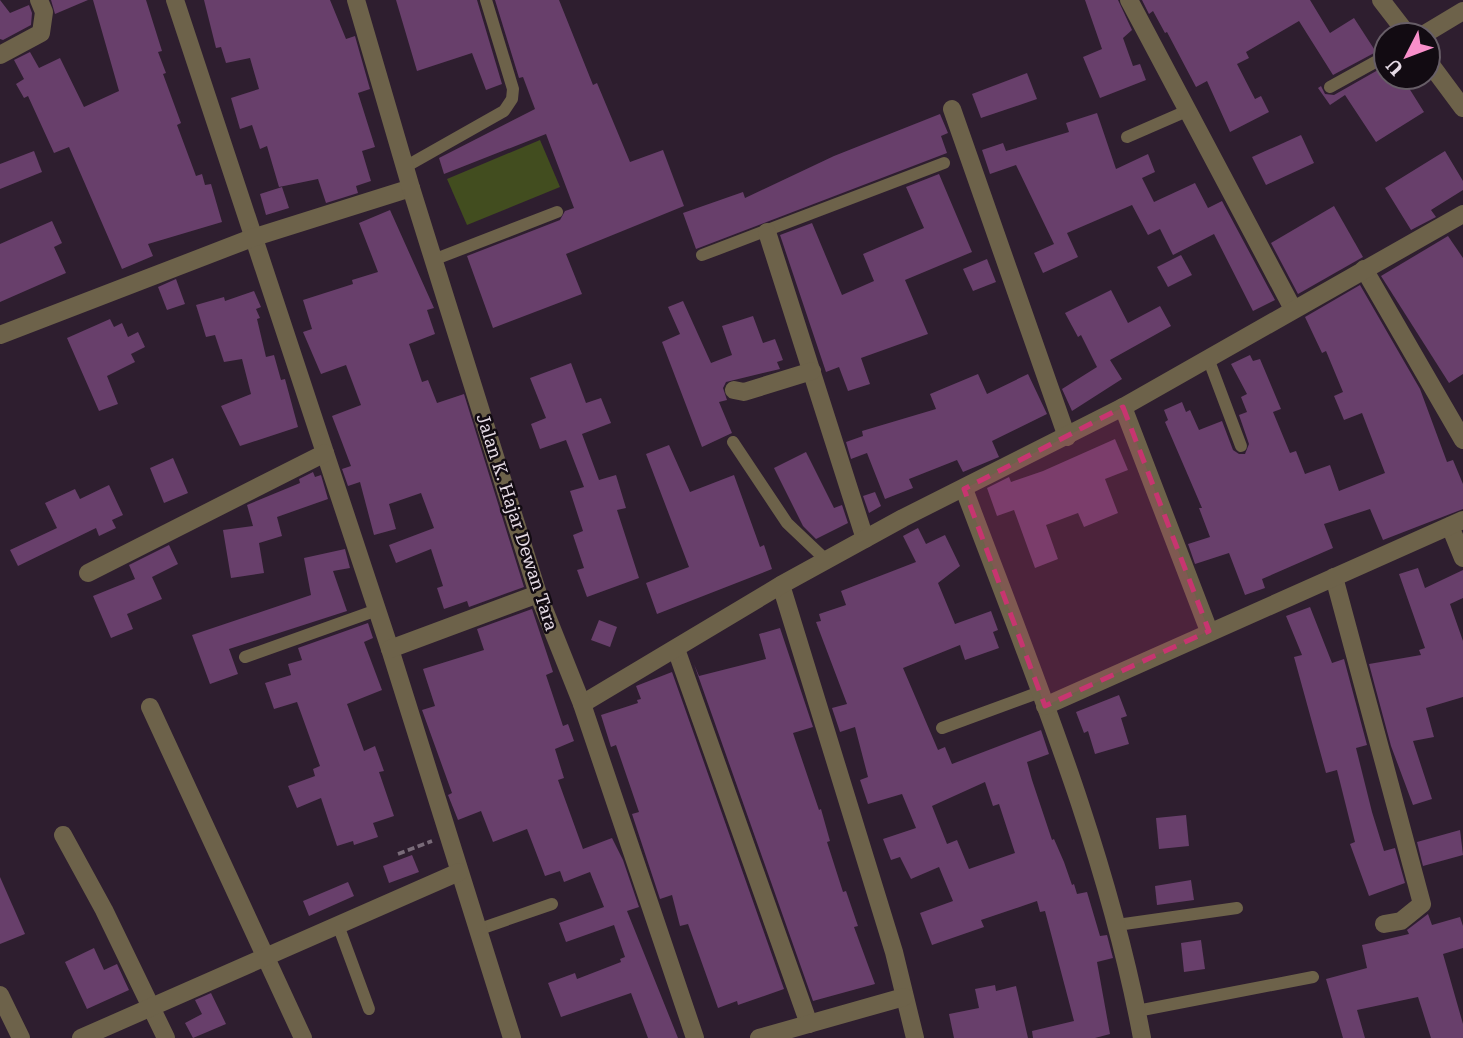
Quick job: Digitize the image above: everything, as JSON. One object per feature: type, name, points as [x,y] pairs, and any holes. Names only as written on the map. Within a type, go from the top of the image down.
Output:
[{"type":"street","points":[[0,55],[41,33],[44,12],[38,0]]},
{"type":"street","points":[[175,0],[390,649],[512,1038]]},
{"type":"street","name":"Jalan K. Hajar Dewan Tara","points":[[356,0],[433,260],[538,594],[582,705],[695,1038]]},
{"type":"street","points":[[1129,0],[1293,309]]},
{"type":"street","points":[[1381,0],[1397,21]]},
{"type":"street","points":[[1442,24],[1463,11]]},
{"type":"street","points":[[1442,80],[1463,108]]},
{"type":"street","points":[[952,109],[1067,437]]},
{"type":"street","points":[[0,335],[252,238],[411,188]]},
{"type":"street","points":[[582,705],[781,585],[1123,407],[1463,214]]},
{"type":"street","points":[[767,232],[865,539]]},
{"type":"street","points":[[1364,270],[1463,440]]},
{"type":"street","points":[[734,390],[744,392],[811,372]]},
{"type":"street","points":[[1123,407],[1209,631]]},
{"type":"street","points":[[88,573],[325,453]]},
{"type":"street","points":[[964,488],[1042,699],[1117,925],[1142,1038]]},
{"type":"street","points":[[1042,699],[1209,631],[1456,523],[1463,558]]},
{"type":"street","points":[[1334,577],[1422,904],[1416,912],[1401,921],[1384,924]]},
{"type":"street","points":[[781,585],[894,952],[915,1038]]},
{"type":"street","points":[[390,649],[538,594]]},
{"type":"street","points":[[677,649],[809,1024]]},
{"type":"street","points":[[150,707],[303,1038]]},
{"type":"street","points":[[63,835],[166,1038]]},
{"type":"street","points":[[81,1038],[459,872]]},
{"type":"street","points":[[0,995],[21,1038]]},
{"type":"street","points":[[758,1038],[904,997]]},
{"type":"lane","points":[[405,167],[504,111],[512,99],[513,89],[486,0]]},
{"type":"lane","points":[[1330,86],[1372,64]]},
{"type":"lane","points":[[1127,136],[1189,110]]},
{"type":"lane","points":[[702,254],[767,232],[944,163]]},
{"type":"lane","points":[[433,260],[557,212]]},
{"type":"lane","points":[[1208,358],[1241,446]]},
{"type":"lane","points":[[733,442],[788,523],[826,560]]},
{"type":"lane","points":[[244,657],[377,610]]},
{"type":"lane","points":[[942,729],[1042,699]]},
{"type":"lane","points":[[477,930],[552,904]]},
{"type":"lane","points":[[1117,925],[1237,908]]},
{"type":"lane","points":[[338,925],[369,1009]]},
{"type":"lane","points":[[1137,1012],[1313,977]]},
{"type":"path","points":[[398,854],[447,835]]},
{"type":"highlighted area","points":[[1123,407],[1209,631],[1045,706],[964,489]]},
{"type":"green space","points":[[540,140],[560,187],[467,225],[447,179]]},
{"type":"building","points":[[0,0],[10,13],[29,5],[32,13],[31,25],[3,40],[0,39]]},
{"type":"building","points":[[51,0],[88,0],[55,14]]},
{"type":"building","points":[[93,0],[146,0],[162,51],[158,52],[166,73],[163,74],[181,123],[177,125],[196,176],[202,174],[205,185],[211,184],[222,222],[148,244],[153,256],[122,269],[69,147],[54,153],[28,96],[24,98],[16,84],[24,79],[14,60],[30,52],[39,68],[60,58],[84,107],[119,91]]},
{"type":"building","points":[[204,0],[330,0],[346,39],[355,36],[370,89],[358,93],[375,147],[362,151],[371,181],[356,186],[358,193],[326,203],[318,179],[279,187],[267,146],[260,149],[252,125],[240,129],[231,98],[259,89],[250,58],[226,63],[221,47],[216,48]]},
{"type":"building","points":[[396,0],[477,0],[502,84],[486,90],[472,53],[417,71]]},
{"type":"building","points":[[495,0],[559,0],[593,85],[597,83],[630,162],[663,150],[684,206],[566,254],[582,294],[493,328],[467,256],[560,220],[565,211],[574,208],[546,134],[444,174],[439,158],[535,109],[523,77],[519,78]]},
{"type":"building","points":[[1085,0],[1118,0],[1132,30],[1123,38],[1133,66],[1140,64],[1146,80],[1100,98],[1083,57],[1102,49]]},
{"type":"building","points":[[1142,0],[1310,0],[1330,33],[1354,18],[1372,46],[1372,54],[1333,75],[1299,21],[1246,52],[1249,58],[1237,64],[1255,99],[1261,96],[1269,112],[1230,132],[1207,81],[1196,87],[1167,32],[1165,33],[1153,11],[1149,14]]},
{"type":"building","points":[[1027,73],[1037,99],[981,118],[972,94]]},
{"type":"building","points":[[1372,73],[1372,91],[1411,91],[1424,112],[1376,142],[1345,95],[1330,105],[1318,88],[1321,86],[1325,94],[1334,95]]},
{"type":"building","points":[[1097,113],[1116,169],[1148,154],[1155,172],[1142,178],[1154,202],[1195,183],[1208,208],[1222,201],[1275,300],[1253,311],[1214,234],[1173,255],[1160,229],[1148,235],[1132,205],[1067,233],[1078,257],[1043,273],[1034,253],[1054,244],[1016,165],[990,174],[982,150],[1003,143],[1006,151],[1069,132],[1066,123]]},
{"type":"building","points":[[940,114],[948,133],[941,136],[947,153],[696,249],[683,213],[743,192],[745,198],[834,156]]},
{"type":"building","points":[[1301,135],[1314,163],[1266,185],[1252,157]]},
{"type":"building","points":[[34,151],[42,172],[0,189],[0,164]]},
{"type":"building","points":[[1445,151],[1463,181],[1463,190],[1431,210],[1436,217],[1411,230],[1385,188]]},
{"type":"building","points":[[939,174],[972,252],[905,280],[928,334],[861,358],[870,384],[848,391],[839,367],[826,372],[780,235],[812,223],[842,295],[874,281],[863,254],[924,228],[906,187]]},
{"type":"building","points":[[282,187],[289,208],[266,215],[260,194]]},
{"type":"building","points":[[1334,206],[1363,257],[1298,294],[1271,243]]},
{"type":"building","points":[[390,210],[434,308],[427,310],[435,334],[409,344],[422,382],[428,380],[437,403],[464,394],[524,587],[469,607],[467,601],[444,609],[437,588],[443,586],[431,549],[396,563],[389,545],[434,528],[421,493],[389,504],[396,529],[374,535],[360,482],[348,486],[342,469],[351,466],[332,416],[361,405],[346,365],[321,374],[303,332],[312,329],[303,300],[353,284],[352,280],[378,272],[359,223]]},
{"type":"building","points":[[52,221],[62,243],[54,247],[66,273],[0,302],[0,244]]},
{"type":"building","points":[[1448,236],[1463,258],[1463,374],[1449,383],[1381,276]]},
{"type":"building","points":[[1181,255],[1192,275],[1168,287],[1157,267]]},
{"type":"building","points":[[987,259],[996,282],[973,291],[963,269]]},
{"type":"building","points":[[176,279],[185,304],[167,310],[158,287]]},
{"type":"building","points":[[1360,285],[1420,389],[1447,462],[1453,460],[1463,484],[1463,509],[1383,540],[1370,509],[1324,524],[1333,548],[1262,579],[1265,588],[1245,595],[1229,553],[1195,564],[1188,544],[1210,537],[1199,508],[1202,508],[1165,422],[1168,420],[1164,410],[1182,402],[1186,412],[1190,410],[1199,430],[1222,421],[1233,450],[1245,454],[1249,444],[1239,415],[1247,412],[1241,397],[1247,394],[1231,364],[1250,355],[1253,361],[1260,359],[1281,409],[1273,412],[1290,453],[1296,451],[1305,474],[1330,465],[1339,491],[1385,473],[1362,413],[1344,420],[1334,396],[1343,392],[1326,351],[1322,353],[1305,317]]},
{"type":"building","points":[[1111,290],[1128,323],[1160,306],[1171,326],[1110,360],[1122,379],[1072,411],[1062,389],[1097,367],[1081,335],[1078,337],[1065,313]]},
{"type":"building","points":[[254,291],[261,307],[256,309],[260,318],[257,319],[266,357],[274,355],[281,380],[285,379],[298,427],[240,446],[221,406],[251,394],[242,359],[224,362],[215,335],[206,337],[196,305],[224,297],[225,301]]},
{"type":"building","points":[[683,301],[711,363],[732,355],[722,326],[753,316],[763,343],[775,339],[783,360],[777,362],[780,369],[726,382],[723,388],[727,400],[719,402],[732,433],[702,447],[662,342],[680,334],[668,307]]},
{"type":"building","points":[[110,319],[114,327],[122,323],[128,337],[138,332],[145,347],[131,354],[135,362],[107,376],[118,404],[99,411],[67,338]]},
{"type":"building","points":[[571,363],[586,403],[601,398],[611,423],[582,434],[599,480],[616,475],[626,508],[617,510],[639,578],[587,597],[577,570],[584,568],[573,535],[583,531],[570,491],[584,487],[566,440],[540,449],[531,424],[546,418],[530,378]]},
{"type":"building","points":[[978,374],[987,394],[1028,374],[1047,414],[992,441],[999,457],[963,472],[957,460],[909,479],[913,488],[885,499],[867,453],[851,459],[846,442],[863,436],[862,431],[936,409],[930,394]]},
{"type":"building","points":[[1115,439],[1128,470],[1105,479],[1118,513],[1084,527],[1078,513],[1046,525],[1058,559],[1035,568],[1014,510],[997,516],[987,488],[1009,477],[1011,482],[1043,471]]},
{"type":"building","points":[[669,445],[690,492],[734,475],[760,547],[764,545],[772,569],[657,614],[646,583],[689,567],[646,454]]},
{"type":"building","points":[[806,452],[834,508],[842,505],[848,523],[816,539],[803,526],[774,468]]},
{"type":"building","points":[[173,458],[188,493],[164,503],[150,468]]},
{"type":"building","points":[[313,472],[315,477],[321,475],[328,499],[277,517],[282,536],[259,543],[264,573],[231,578],[223,530],[253,526],[247,505],[300,483],[299,479]]},
{"type":"building","points":[[109,485],[123,515],[112,520],[116,528],[99,536],[96,528],[18,566],[10,550],[57,528],[45,503],[75,489],[80,499]]},
{"type":"building","points":[[875,492],[881,506],[869,513],[863,496]]},
{"type":"building","points":[[918,528],[926,544],[945,535],[960,566],[938,583],[955,624],[991,611],[998,630],[993,632],[999,648],[965,660],[960,645],[903,668],[938,750],[945,747],[952,764],[1041,730],[1049,754],[1027,762],[1052,840],[1054,839],[1072,885],[1074,884],[1077,894],[1087,892],[1100,936],[1107,935],[1113,958],[1097,962],[1110,1034],[1095,1038],[1033,1038],[1032,1031],[1074,1021],[1045,911],[1040,912],[1037,901],[981,920],[984,927],[932,945],[920,913],[953,901],[939,867],[911,879],[900,857],[891,860],[883,839],[916,828],[902,794],[868,804],[860,780],[868,777],[855,727],[840,732],[832,708],[847,704],[816,622],[821,621],[819,614],[846,605],[841,591],[916,562],[903,536]],"holes":[[[985,782],[993,806],[999,804],[1015,853],[969,869],[957,840],[947,844],[932,806]]]},
{"type":"building","points":[[169,545],[178,564],[152,577],[162,599],[127,614],[133,629],[111,638],[93,596],[135,579],[129,565]]},
{"type":"building","points":[[345,549],[350,568],[333,571],[347,611],[229,649],[238,674],[210,684],[192,635],[311,595],[304,558]]},
{"type":"building","points":[[1418,568],[1425,588],[1463,570],[1463,598],[1450,604],[1463,641],[1463,697],[1426,708],[1434,737],[1413,741],[1432,799],[1413,805],[1391,746],[1369,664],[1421,655],[1419,650],[1425,648],[1399,574]]},
{"type":"building","points":[[1310,607],[1332,663],[1344,659],[1367,745],[1356,748],[1372,812],[1384,851],[1395,848],[1405,883],[1369,896],[1350,844],[1355,842],[1337,770],[1326,773],[1294,657],[1302,655],[1286,616]]},
{"type":"building","points":[[532,609],[553,672],[546,675],[563,726],[568,724],[574,741],[555,749],[564,778],[558,780],[583,849],[612,838],[623,860],[639,907],[627,911],[678,1038],[648,1038],[631,993],[561,1017],[548,983],[575,973],[577,979],[621,962],[620,959],[625,957],[614,925],[566,942],[559,923],[604,907],[590,872],[564,882],[560,871],[545,876],[527,829],[493,842],[481,811],[458,820],[448,795],[452,793],[422,710],[435,706],[423,669],[484,650],[477,629]]},
{"type":"building","points":[[599,620],[617,627],[610,647],[591,640]]},
{"type":"building","points":[[368,623],[373,638],[364,642],[382,690],[347,704],[364,751],[375,746],[384,771],[379,772],[394,816],[373,823],[378,837],[354,845],[353,841],[337,846],[321,798],[297,808],[288,786],[315,776],[313,769],[320,766],[297,702],[274,709],[265,683],[291,675],[288,664],[302,660],[298,648]]},
{"type":"building","points":[[780,628],[813,727],[793,733],[819,810],[821,809],[830,841],[827,842],[843,892],[846,891],[858,926],[854,927],[875,984],[813,1001],[694,664],[699,676],[766,659],[759,634]]},
{"type":"building","points":[[672,672],[784,989],[738,1005],[737,1001],[718,1008],[688,924],[680,926],[672,895],[660,899],[632,814],[639,812],[616,745],[611,747],[601,715],[638,703],[637,700],[641,699],[636,686]]},
{"type":"building","points":[[1119,695],[1127,716],[1121,718],[1129,744],[1095,754],[1088,731],[1084,733],[1076,712]]},
{"type":"building","points":[[1186,815],[1189,846],[1159,849],[1156,818]]},
{"type":"building","points":[[1460,830],[1463,855],[1423,866],[1417,842]]},
{"type":"building","points":[[412,855],[419,872],[389,883],[383,866]]},
{"type":"building","points":[[0,877],[25,934],[0,944]]},
{"type":"building","points":[[1191,880],[1194,900],[1157,905],[1155,886]]},
{"type":"building","points":[[348,882],[354,896],[309,916],[303,901]]},
{"type":"building","points":[[1428,914],[1432,925],[1460,917],[1463,926],[1463,948],[1443,954],[1463,1024],[1463,1038],[1431,1038],[1418,997],[1357,1010],[1365,1038],[1343,1038],[1326,979],[1367,968],[1362,945],[1409,934],[1407,930]]},
{"type":"building","points":[[1201,940],[1205,969],[1184,972],[1181,943]]},
{"type":"building","points":[[94,948],[104,970],[117,964],[129,990],[87,1009],[65,962]]},
{"type":"building","points":[[995,985],[996,991],[1016,986],[1028,1038],[954,1038],[949,1014],[979,1008],[975,989]]},
{"type":"building","points":[[211,993],[226,1024],[193,1038],[185,1023],[202,1014],[195,1000]]}]
